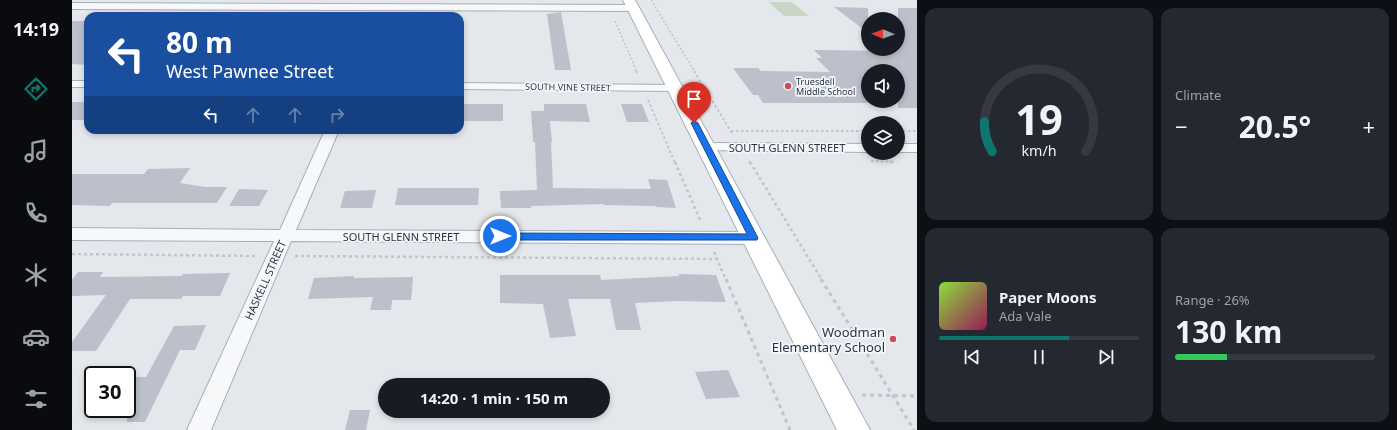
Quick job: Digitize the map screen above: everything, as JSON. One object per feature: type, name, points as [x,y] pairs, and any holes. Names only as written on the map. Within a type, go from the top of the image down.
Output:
[{"type":"main road","points":[[638,3],[676,88],[854,430]]},
{"type":"street","points":[[72,6],[145,3],[464,4],[610,8],[638,3]]},
{"type":"street","points":[[72,84],[84,84]]},
{"type":"street","name":"SOUTH VINE STREET","points":[[464,86],[676,88]]},
{"type":"street","name":"HASKELL STREET","points":[[199,430],[330,134]]},
{"type":"street","name":"SOUTH GLENN STREET","points":[[707,147],[861,148]]},
{"type":"street","points":[[905,148],[917,148]]},
{"type":"street","name":"SOUTH GLENN STREET","points":[[72,234],[754,238]]},
{"type":"path","points":[[638,3],[730,131],[914,430]]},
{"type":"path","points":[[610,8],[790,430]]},
{"type":"path","points":[[730,131],[861,131]]},
{"type":"path","points":[[905,131],[917,131]]},
{"type":"path","points":[[72,254],[716,259]]},
{"type":"path","points":[[835,395],[917,396]]},
{"type":"green space","points":[[769,2],[792,2],[809,16],[784,16]]},
{"type":"building","points":[[834,7],[868,8],[868,12],[861,12],[861,28]]},
{"type":"building","points":[[898,8],[917,8],[917,108],[905,108],[905,64],[861,64],[861,103],[763,103],[758,95],[753,95],[733,68],[758,68],[761,71],[830,72],[816,58],[822,58],[814,50],[861,51],[861,56],[905,56],[905,12],[898,12]]},
{"type":"building","points":[[561,12],[571,70],[555,70],[547,14]]},
{"type":"building","points":[[72,21],[84,21],[84,65],[72,64]]},
{"type":"building","points":[[72,102],[84,102],[84,120],[72,120]]},
{"type":"building","points":[[464,104],[503,104],[503,121],[464,121]]},
{"type":"building","points":[[544,104],[586,104],[590,122],[550,121],[553,188],[651,189],[648,179],[667,180],[676,208],[604,204],[501,208],[500,191],[537,190],[535,142],[533,142],[531,111],[544,111]]},
{"type":"building","points":[[621,104],[642,104],[649,122],[627,122]]},
{"type":"building","points":[[190,168],[180,183],[205,187],[227,187],[217,203],[112,203],[110,206],[72,205],[72,174],[144,174],[148,169]]},
{"type":"building","points":[[398,188],[479,188],[478,205],[395,205]]},
{"type":"building","points":[[239,189],[268,190],[259,206],[229,206]]},
{"type":"building","points":[[376,190],[372,208],[340,208],[345,191]]},
{"type":"building","points":[[78,272],[103,272],[100,277],[182,276],[183,274],[230,273],[220,296],[183,296],[181,299],[130,299],[96,351],[72,351],[72,342],[106,295],[72,296],[72,280]]},
{"type":"building","points":[[679,274],[716,275],[726,302],[677,301],[635,303],[641,330],[616,330],[610,299],[568,299],[576,336],[550,338],[543,304],[500,303],[500,275],[600,275],[601,280],[679,276]]},
{"type":"building","points":[[354,276],[354,278],[413,277],[411,300],[392,300],[391,310],[370,310],[373,297],[308,299],[314,278]]},
{"type":"building","points":[[206,325],[195,350],[180,350],[145,422],[127,422],[127,418],[136,418],[136,377],[146,377],[174,326]]},
{"type":"building","points":[[728,370],[740,397],[706,399],[695,372]]},
{"type":"building","points":[[350,410],[370,410],[366,430],[345,430]]},
{"type":"place","name":"Truesdell Middle School","points":[[788,86]]},
{"type":"place","name":"Woodman Elementary School","points":[[893,339]]},
{"type":"route","points":[[500,236],[754,238],[694,123]]}]
